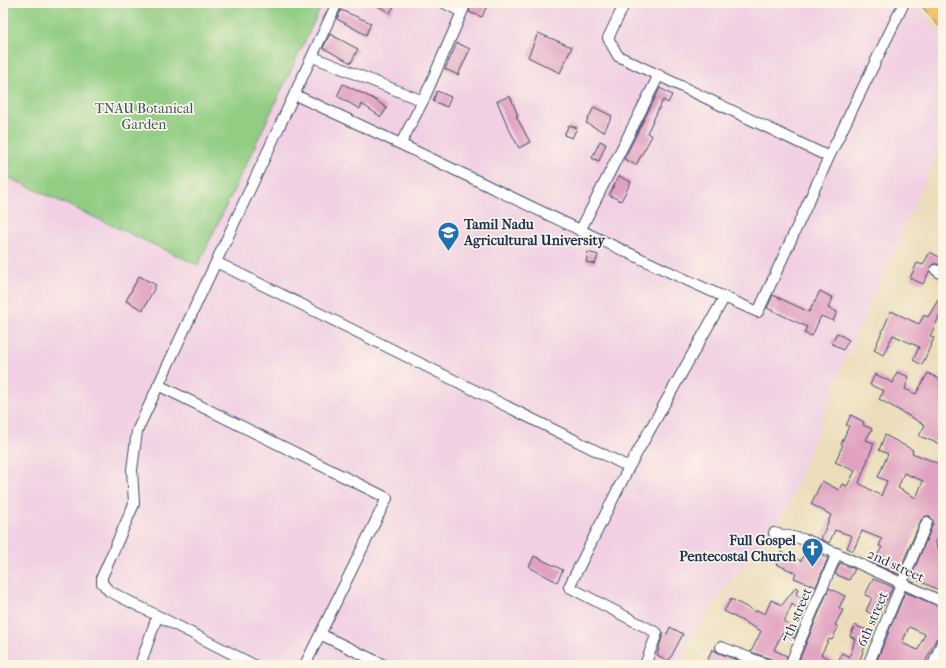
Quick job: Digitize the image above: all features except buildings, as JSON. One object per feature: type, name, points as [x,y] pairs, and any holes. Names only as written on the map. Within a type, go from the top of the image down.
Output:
[{"type":"main road","points":[[928,3],[943,21]]},
{"type":"street","points":[[254,665],[157,617],[109,591],[102,583],[104,568],[133,508],[132,470],[135,440],[158,385],[337,3]]},
{"type":"street","points":[[401,143],[423,101],[464,7],[444,3]]},
{"type":"street","points":[[625,3],[608,38],[618,56],[829,157]]},
{"type":"street","points":[[295,95],[401,143],[580,231],[724,298],[758,312],[829,157],[904,3]]},
{"type":"street","points":[[313,57],[423,101]]},
{"type":"street","points":[[580,231],[659,75]]},
{"type":"street","points":[[216,262],[629,467]]},
{"type":"street","points":[[646,665],[657,633],[569,587],[629,467],[724,298]]},
{"type":"street","points":[[158,385],[387,498],[304,665]]},
{"type":"street","name":"6th street","points":[[868,665],[928,522]]},
{"type":"street","name":"2nd street","points":[[774,533],[807,540],[943,602]]},
{"type":"street","name":"7th street","points":[[790,665],[837,553]]},
{"type":"street","points":[[140,665],[157,617]]},
{"type":"street","points":[[320,634],[384,665]]},
{"type":"street","points":[[933,665],[943,640]]},
{"type":"street","points":[[721,647],[768,665]]},
{"type":"shaded area","name":"Tamil Nadu Agricultural University","points":[[3,3],[915,3],[943,38],[943,141],[844,363],[787,510],[694,630],[680,665],[3,665]]},
{"type":"green space","name":"TNAU Botanical Garden","points":[[6,3],[323,3],[198,265],[3,175],[3,9]]},
{"type":"place","name":"Tamil Nadu Agricultural University","points":[[448,252]]},
{"type":"place","name":"Full Gospel Pentecostal Church","points":[[812,568]]}]
